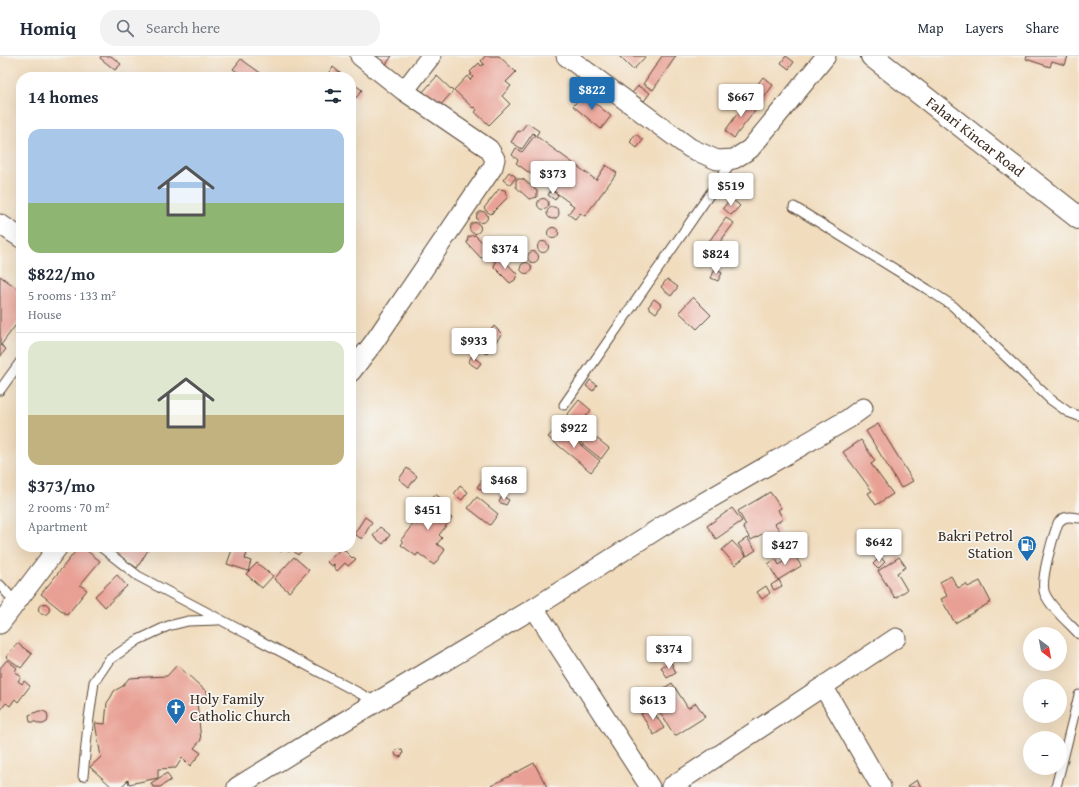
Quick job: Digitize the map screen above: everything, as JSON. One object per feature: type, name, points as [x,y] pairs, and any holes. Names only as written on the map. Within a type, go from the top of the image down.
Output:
[{"type":"street","points":[[356,365],[374,342],[493,168],[495,159],[489,149],[404,91],[360,56]]},
{"type":"street","points":[[404,91],[431,56]]},
{"type":"street","points":[[566,56],[690,148],[717,160],[734,159],[750,149],[826,56]]},
{"type":"street","name":"Fahari Kincar Road","points":[[872,56],[1079,218]]},
{"type":"street","points":[[0,224],[16,235]]},
{"type":"street","points":[[237,787],[534,608],[661,527],[848,419],[863,408]]},
{"type":"street","points":[[0,624],[54,552]]},
{"type":"street","points":[[534,608],[650,787]]},
{"type":"street","points":[[671,787],[896,638]]},
{"type":"street","points":[[823,686],[882,787]]},
{"type":"lane","points":[[564,404],[734,159]]},
{"type":"lane","points":[[794,207],[953,306],[1050,399],[1068,412],[1079,416]]},
{"type":"lane","points":[[0,390],[16,368]]},
{"type":"lane","points":[[1079,518],[1066,516],[1058,522],[1043,580],[1044,593],[1051,604],[1079,634]]},
{"type":"lane","points":[[107,552],[138,576],[376,702]]},
{"type":"lane","points":[[0,585],[16,603]]},
{"type":"lane","points":[[84,776],[88,725],[94,682],[109,660],[138,640],[168,626],[188,621],[222,621]]},
{"type":"lane","points":[[1056,787],[1079,695]]},
{"type":"building","points":[[101,56],[111,56],[121,64],[115,70],[100,58]]},
{"type":"building","points":[[369,56],[392,56],[384,67]]},
{"type":"building","points":[[485,56],[499,56],[516,72],[506,82],[511,86],[502,96],[510,104],[489,125],[475,112],[477,110],[474,107],[473,108],[454,90],[467,76],[470,80],[473,77],[470,75],[472,74],[470,72],[479,63],[481,66],[484,64],[481,61]]},
{"type":"building","points":[[619,56],[646,56],[633,70]]},
{"type":"building","points":[[662,56],[676,56],[653,90],[643,84]]},
{"type":"building","points":[[786,56],[794,62],[789,69],[781,63]]},
{"type":"building","points":[[1027,56],[1068,56],[1065,65],[1052,61],[1050,67],[1026,59]]},
{"type":"building","points":[[241,59],[259,72],[238,72],[233,69]]},
{"type":"building","points":[[333,67],[339,72],[329,72]]},
{"type":"building","points":[[437,76],[453,91],[438,108],[422,93]]},
{"type":"building","points":[[763,77],[773,85],[759,105],[748,97]]},
{"type":"building","points":[[356,86],[362,90],[356,98]]},
{"type":"building","points":[[638,86],[650,93],[644,101],[632,93]]},
{"type":"building","points":[[584,94],[611,116],[601,129],[573,106]]},
{"type":"building","points":[[748,99],[758,107],[734,138],[725,131]]},
{"type":"building","points":[[527,123],[539,131],[536,136],[596,180],[606,165],[617,173],[585,216],[580,213],[575,219],[568,214],[574,206],[516,163],[518,160],[512,155],[516,148],[522,152],[535,135],[533,133],[522,149],[511,142],[518,131],[520,132]]},
{"type":"building","points":[[636,134],[643,140],[637,148],[630,142]]},
{"type":"building","points":[[509,172],[516,177],[510,185],[503,180]]},
{"type":"building","points":[[516,179],[523,179],[537,191],[537,197],[529,199],[516,187]]},
{"type":"building","points":[[499,189],[505,190],[507,198],[491,214],[484,208]]},
{"type":"building","points":[[551,190],[558,195],[555,200],[548,195]]},
{"type":"building","points":[[731,198],[740,206],[731,215],[723,208]]},
{"type":"building","points":[[541,199],[545,199],[547,200],[547,208],[541,209],[538,206],[538,202]]},
{"type":"building","points":[[553,207],[557,209],[559,213],[557,217],[553,219],[549,217],[547,213],[549,209]]},
{"type":"building","points":[[482,211],[486,213],[488,217],[486,221],[482,223],[478,221],[476,217],[478,213]]},
{"type":"building","points":[[726,218],[734,223],[714,250],[707,244]]},
{"type":"building","points":[[475,222],[479,224],[481,228],[479,232],[475,234],[471,232],[469,228],[471,224]]},
{"type":"building","points":[[553,227],[557,229],[559,233],[557,237],[553,239],[549,237],[547,233],[549,229]]},
{"type":"building","points":[[475,235],[490,250],[488,256],[481,258],[467,243],[468,237]]},
{"type":"building","points":[[543,241],[547,243],[549,247],[547,251],[543,253],[539,251],[537,247],[539,243]]},
{"type":"building","points":[[531,252],[535,252],[537,253],[537,261],[531,262],[528,259],[528,255]]},
{"type":"building","points":[[502,258],[517,274],[515,280],[510,283],[494,267],[495,261]]},
{"type":"building","points":[[524,263],[528,263],[530,264],[530,272],[524,273],[521,270],[521,266]]},
{"type":"building","points":[[715,269],[722,273],[718,281],[711,278]]},
{"type":"building","points":[[0,276],[16,287],[16,325],[1,345],[6,349],[0,357]]},
{"type":"building","points":[[667,279],[678,287],[671,296],[661,287]]},
{"type":"building","points":[[693,297],[711,315],[697,329],[679,312]]},
{"type":"building","points":[[654,299],[662,305],[656,313],[648,307]]},
{"type":"building","points":[[494,326],[502,334],[486,354],[477,347]]},
{"type":"building","points":[[472,356],[481,363],[477,368],[468,362]]},
{"type":"building","points":[[590,380],[597,385],[593,391],[586,386]]},
{"type":"building","points":[[579,400],[591,410],[580,425],[609,448],[601,459],[559,425]]},
{"type":"building","points":[[878,424],[913,481],[901,488],[866,431]]},
{"type":"building","points":[[558,426],[600,461],[591,472],[548,437]]},
{"type":"building","points":[[861,440],[875,461],[871,464],[893,494],[876,505],[868,493],[872,491],[843,452]]},
{"type":"building","points":[[407,468],[417,476],[409,487],[399,479]]},
{"type":"building","points":[[487,474],[494,479],[484,492],[477,487]]},
{"type":"building","points":[[460,486],[468,492],[462,500],[454,494]]},
{"type":"building","points":[[770,492],[781,508],[778,510],[783,519],[775,524],[780,531],[768,539],[764,533],[751,540],[743,527],[746,525],[738,511]]},
{"type":"building","points":[[435,494],[450,505],[444,513],[452,518],[439,535],[442,538],[437,544],[445,550],[434,565],[418,553],[416,556],[401,545],[403,542],[401,540]]},
{"type":"building","points":[[502,496],[509,500],[506,505],[499,502]]},
{"type":"building","points":[[477,497],[498,514],[490,525],[468,508]]},
{"type":"building","points":[[732,508],[742,521],[716,539],[707,526]]},
{"type":"building","points":[[365,517],[372,522],[362,539],[356,535],[356,531]]},
{"type":"building","points":[[380,527],[390,535],[383,544],[373,536]]},
{"type":"building","points":[[747,538],[756,550],[747,556],[738,544]]},
{"type":"building","points":[[732,541],[746,556],[735,565],[722,550]]},
{"type":"building","points":[[792,551],[801,566],[778,580],[768,564],[776,559],[779,565],[784,561],[782,557]]},
{"type":"building","points":[[75,552],[88,552],[100,561],[80,585],[87,590],[67,615],[41,594]]},
{"type":"building","points":[[113,552],[147,552],[137,568]]},
{"type":"building","points":[[231,552],[247,552],[245,559],[251,561],[248,571],[227,564]]},
{"type":"building","points":[[338,552],[346,552],[352,558],[353,557],[356,559],[348,566],[345,563],[337,571],[333,566],[335,565],[334,564],[331,566],[327,562]]},
{"type":"building","points":[[294,557],[309,570],[289,592],[274,579]]},
{"type":"building","points":[[880,557],[885,562],[878,569],[873,564]]},
{"type":"building","points":[[899,557],[906,567],[897,573],[907,590],[895,598],[878,571]]},
{"type":"building","points":[[257,563],[273,576],[262,588],[246,574]]},
{"type":"building","points":[[117,575],[127,586],[105,607],[95,596]]},
{"type":"building","points":[[951,576],[958,588],[966,584],[968,587],[980,581],[991,602],[955,623],[941,599],[947,596],[940,582]]},
{"type":"building","points":[[779,580],[782,586],[774,590],[771,585]]},
{"type":"building","points":[[766,586],[770,593],[762,599],[757,592]]},
{"type":"building","points":[[44,603],[48,605],[50,609],[48,613],[44,615],[40,613],[38,609],[40,605]]},
{"type":"building","points":[[17,643],[32,654],[21,668],[6,657]]},
{"type":"building","points":[[7,660],[17,668],[15,671],[21,677],[18,681],[22,684],[24,681],[30,686],[18,702],[15,699],[10,706],[6,703],[0,711],[0,668]]},
{"type":"building","points":[[671,662],[676,673],[667,678],[661,667]]},
{"type":"building","points":[[177,665],[208,693],[197,702],[201,740],[194,748],[201,753],[190,766],[182,758],[176,768],[158,769],[158,778],[129,784],[128,780],[121,787],[112,787],[90,767],[101,757],[95,723],[105,724],[107,703],[114,691],[123,686],[129,678],[167,676]]},
{"type":"building","points":[[672,683],[688,708],[696,703],[705,717],[675,736],[650,697]]},
{"type":"building","points":[[651,708],[664,728],[654,735],[641,714]]},
{"type":"building","points":[[39,711],[47,713],[47,722],[39,724],[36,722],[30,722],[29,715]]},
{"type":"building","points":[[397,749],[401,749],[403,753],[401,757],[397,757],[395,755],[395,751]]},
{"type":"building","points":[[534,763],[547,787],[489,787]]},
{"type":"building","points":[[167,773],[171,780],[160,787],[153,787],[151,783]]},
{"type":"building","points":[[917,780],[921,787],[908,786]]},
{"type":"place","name":"Bakri Petrol Station","points":[[1027,562]]},
{"type":"place","name":"Holy Family Catholic Church","points":[[176,725]]}]
